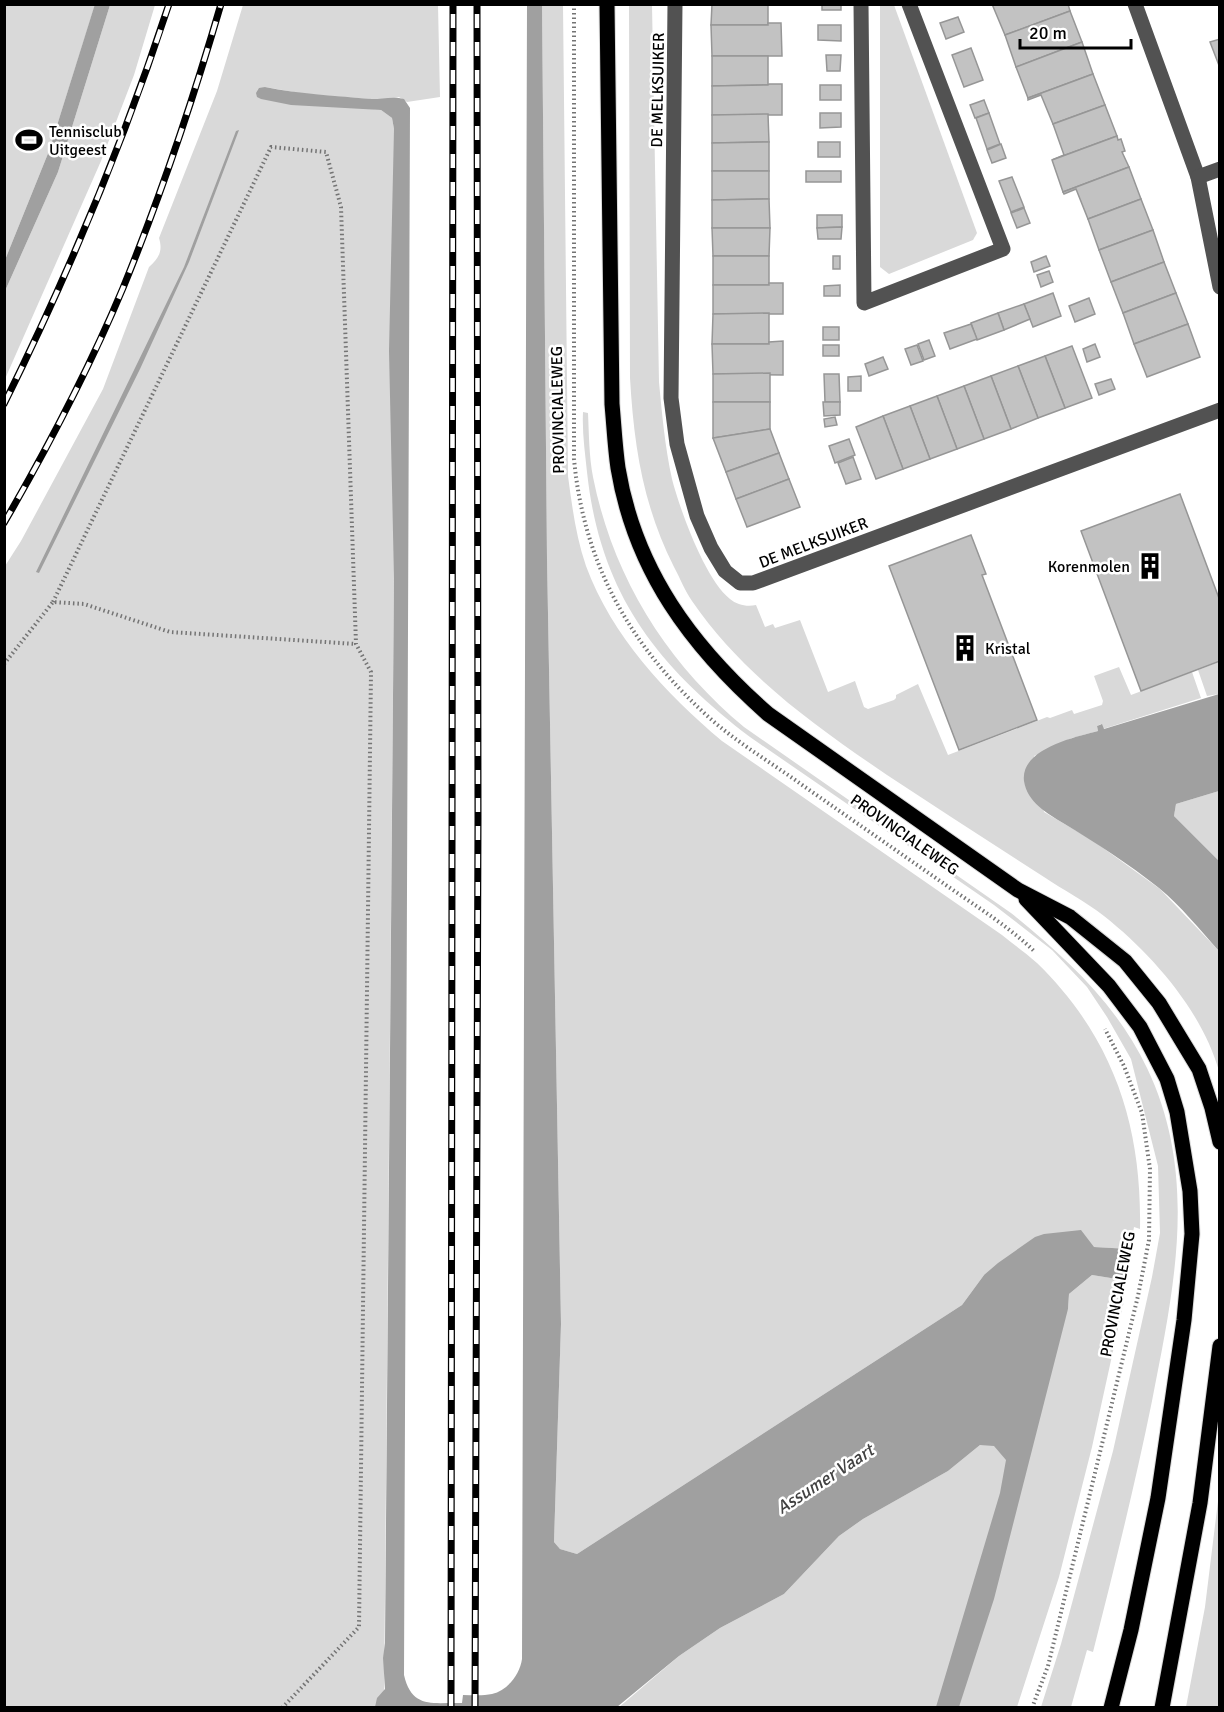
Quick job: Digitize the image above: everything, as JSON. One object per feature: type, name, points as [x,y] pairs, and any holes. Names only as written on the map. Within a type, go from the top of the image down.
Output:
[{"type":"main road","name":"PROVINCIALEWEG","points":[[607,4],[612,404],[618,468],[630,520],[645,558],[683,625],[708,656],[768,714],[1017,890],[1070,917],[1125,961],[1160,1003],[1199,1069],[1220,1142]]},
{"type":"main road","name":"PROVINCIALEWEG","points":[[1017,890],[1109,987],[1140,1027],[1167,1079],[1177,1112],[1190,1191],[1192,1234],[1184,1320],[1158,1498],[1131,1630],[1111,1707]]},
{"type":"main road","points":[[1162,1707],[1200,1503],[1220,1346]]},
{"type":"street","name":"DE MELKSUIKER","points":[[675,4],[671,398],[677,444],[690,496],[711,548],[725,571],[740,583],[753,583],[1220,410]]},
{"type":"street","points":[[861,4],[864,303],[1003,249],[909,4]]},
{"type":"street","points":[[1135,4],[1198,177],[1220,287]]},
{"type":"street","points":[[1198,177],[1220,169]]},
{"type":"path","name":"PROVINCIALEWEG","points":[[574,4],[574,459],[577,486],[595,558],[608,589],[624,619],[655,660],[714,722],[980,909],[1024,941],[1040,956]]},
{"type":"path","points":[[4,664],[53,602],[271,147],[326,152],[341,207],[356,644],[371,672],[359,1628],[282,1707]]},
{"type":"path","points":[[53,602],[84,604],[170,632],[356,644]]},
{"type":"path","name":"PROVINCIALEWEG","points":[[1032,1707],[1048,1666],[1138,1296],[1149,1240],[1150,1169],[1142,1113],[1125,1066],[1100,1021]]},
{"type":"shaded area","points":[[880,4],[894,5],[977,233],[973,240],[889,274],[880,267]]},
{"type":"shaded area","name":"Tennisclub Uitgeest","points":[[4,5],[95,5],[49,151],[5,260]]},
{"type":"shaded area","points":[[110,5],[155,5],[134,75],[101,161],[5,379],[5,291],[58,172]]},
{"type":"shaded area","points":[[243,5],[438,5],[440,97],[407,102],[399,97],[384,100],[305,94],[265,87],[259,96],[381,110],[392,118],[394,129],[394,578],[384,1707],[5,1707],[5,566],[21,541],[103,389],[149,267],[159,254],[161,247],[159,238],[217,91]]},
{"type":"shaded area","points":[[542,5],[563,5],[568,476],[580,544],[597,592],[610,616],[642,662],[680,703],[722,741],[1002,935],[1037,963],[1063,991],[1104,1052],[1118,1085],[1135,1154],[1140,1229],[1134,1227],[1130,1249],[1094,1247],[984,1275],[962,1305],[577,1554],[560,1549],[554,1542],[561,1324],[547,559]]},
{"type":"shaded area","points":[[629,5],[652,5],[659,382],[672,479],[687,525],[703,560],[730,599],[742,605],[756,605],[765,627],[773,624],[775,628],[800,620],[828,692],[855,681],[864,707],[868,709],[894,700],[896,695],[918,684],[948,755],[1047,717],[1072,710],[1074,714],[1102,705],[1103,701],[1094,676],[1119,667],[1131,695],[1192,672],[1201,698],[1103,729],[1101,724],[1097,726],[1098,731],[1072,738],[1034,756],[1044,812],[1092,840],[1160,889],[1219,951],[1219,1071],[1201,1027],[1188,1006],[1157,966],[1122,931],[1089,905],[887,775],[781,697],[712,628],[687,593],[663,544],[655,521],[642,475],[634,428],[630,378]]},
{"type":"shaded area","points":[[583,412],[588,413],[593,477],[614,549],[647,615],[667,646],[690,675],[744,727],[1011,913],[1070,964],[1105,1002],[1134,1044],[1147,1068],[1163,1109],[1173,1150],[1177,1191],[1174,1275],[1168,1317],[1145,1432],[1109,1590],[1093,1652],[1087,1650],[1071,1707],[1041,1707],[1061,1644],[1113,1451],[1160,1233],[1158,1166],[1131,1059],[1087,987],[1052,950],[994,905],[750,737],[687,682],[661,653],[638,623],[620,590],[605,554],[594,515],[587,472]]},
{"type":"shaded area","points":[[1219,662],[1219,694],[1207,696],[1198,670]]},
{"type":"shaded area","points":[[1219,791],[1219,861],[1174,816],[1176,804]]},
{"type":"shaded area","points":[[1092,1275],[1123,1280],[1120,1299],[1124,1301],[1092,1447],[1059,1577],[1017,1707],[618,1708],[679,1656],[720,1628],[784,1594],[839,1536],[863,1519],[948,1471],[980,1445],[1068,1309],[1069,1294]]},
{"type":"shaded area","points":[[1219,1493],[1219,1707],[1186,1707],[1205,1607]]},
{"type":"water","points":[[95,4],[110,5],[58,172],[5,291],[5,260],[49,151]]},
{"type":"water","name":"Assumer Vaart","points":[[542,4],[547,559],[561,1324],[554,1542],[560,1549],[577,1554],[962,1305],[984,1275],[1035,1237],[1081,1230],[1094,1247],[1130,1249],[1123,1280],[1092,1275],[1069,1294],[1068,1309],[994,1599],[959,1707],[936,1707],[1000,1493],[1006,1460],[994,1446],[980,1445],[948,1471],[863,1519],[839,1536],[784,1594],[720,1628],[679,1656],[617,1707],[375,1707],[377,1698],[385,1689],[383,1658],[385,1643],[394,578],[389,351],[394,129],[392,118],[381,110],[291,105],[261,99],[256,93],[259,88],[265,87],[345,97],[396,98],[404,99],[410,108],[404,1675],[412,1694],[418,1699],[433,1703],[462,1703],[463,1695],[489,1695],[503,1689],[516,1676],[522,1659],[527,5]]},
{"type":"water","points":[[239,130],[189,262],[140,369],[39,573],[36,572],[184,267],[236,131]]},
{"type":"water","points":[[1219,694],[1219,791],[1176,804],[1174,816],[1219,861],[1219,951],[1183,910],[1159,888],[1039,806],[1029,795],[1024,781],[1025,770],[1031,761],[1051,746],[1098,731],[1097,726],[1102,724],[1104,729]]},
{"type":"building","points":[[712,4],[768,4],[768,25],[711,25]]},
{"type":"building","points":[[822,4],[841,4],[841,10],[822,10]]},
{"type":"building","points":[[992,4],[1068,4],[1070,11],[1005,35]]},
{"type":"building","points":[[1070,11],[1082,42],[1016,67],[1005,35]]},
{"type":"building","points":[[958,17],[964,32],[946,39],[940,23]]},
{"type":"building","points":[[768,23],[781,23],[782,56],[712,56],[711,25],[768,25]]},
{"type":"building","points":[[818,25],[841,25],[841,41],[818,40]]},
{"type":"building","points":[[1220,39],[1220,68],[1210,42]]},
{"type":"building","points":[[1082,42],[1093,74],[1028,98],[1016,67]]},
{"type":"building","points":[[971,48],[983,80],[964,87],[952,55]]},
{"type":"building","points":[[826,55],[841,55],[840,71],[827,71]]},
{"type":"building","points":[[712,56],[768,56],[768,85],[712,86]]},
{"type":"building","points":[[1093,74],[1105,105],[1053,124],[1041,95],[1028,100],[1028,98]]},
{"type":"building","points":[[782,84],[782,115],[712,115],[712,86]]},
{"type":"building","points":[[820,85],[841,85],[841,100],[820,100]]},
{"type":"building","points":[[984,100],[989,113],[975,118],[970,105]]},
{"type":"building","points":[[1105,105],[1117,136],[1052,160],[1064,155],[1053,124]]},
{"type":"building","points":[[820,113],[841,113],[841,127],[820,128]]},
{"type":"building","points":[[989,113],[1000,144],[987,149],[976,118]]},
{"type":"building","points":[[768,114],[769,142],[712,143],[712,115]]},
{"type":"building","points":[[1117,136],[1118,140],[1121,139],[1125,151],[1122,152],[1129,167],[1063,192],[1052,160]]},
{"type":"building","points":[[769,142],[769,171],[712,171],[712,143]]},
{"type":"building","points":[[818,142],[840,142],[840,157],[818,157]]},
{"type":"building","points":[[1001,144],[1006,158],[992,163],[987,150]]},
{"type":"building","points":[[1129,167],[1141,199],[1088,219],[1076,189],[1064,194],[1063,192]]},
{"type":"building","points":[[712,171],[769,171],[769,199],[712,200]]},
{"type":"building","points":[[806,171],[841,171],[841,182],[806,182]]},
{"type":"building","points":[[1012,177],[1024,207],[1011,212],[999,181]]},
{"type":"building","points":[[769,199],[770,228],[712,228],[712,200]]},
{"type":"building","points":[[1141,199],[1153,230],[1099,250],[1088,219]]},
{"type":"building","points":[[1024,208],[1030,223],[1017,228],[1011,213]]},
{"type":"building","points":[[817,215],[842,215],[842,227],[817,228]]},
{"type":"building","points":[[842,227],[841,239],[818,239],[817,228]]},
{"type":"building","points":[[712,228],[770,228],[769,256],[713,256]]},
{"type":"building","points":[[1153,230],[1164,262],[1111,282],[1099,250]]},
{"type":"building","points":[[713,256],[769,256],[769,285],[713,285]]},
{"type":"building","points":[[833,256],[840,256],[840,269],[833,269]]},
{"type":"building","points":[[1046,256],[1050,266],[1034,272],[1031,262]]},
{"type":"building","points":[[1164,262],[1176,293],[1123,313],[1111,282]]},
{"type":"building","points":[[1049,271],[1053,282],[1041,287],[1037,275]]},
{"type":"building","points":[[769,283],[783,283],[783,314],[713,314],[713,285],[769,285]]},
{"type":"building","points":[[840,285],[840,296],[824,296],[824,286]]},
{"type":"building","points":[[1053,293],[1061,316],[1033,327],[1024,304]]},
{"type":"building","points":[[1176,293],[1188,324],[1134,344],[1123,313]]},
{"type":"building","points":[[1089,298],[1095,314],[1075,322],[1069,306]]},
{"type":"building","points":[[1024,304],[1030,319],[1004,330],[998,313]]},
{"type":"building","points":[[769,313],[769,344],[712,344],[713,314]]},
{"type":"building","points":[[998,313],[1004,330],[977,340],[971,323]]},
{"type":"building","points":[[971,324],[977,339],[950,349],[944,333]]},
{"type":"building","points":[[1188,324],[1200,357],[1147,377],[1134,344]]},
{"type":"building","points":[[823,327],[839,327],[839,340],[823,340]]},
{"type":"building","points":[[929,340],[935,356],[924,360],[918,344]]},
{"type":"building","points":[[783,341],[783,375],[713,374],[712,344],[769,344],[769,342]]},
{"type":"building","points":[[1095,344],[1100,357],[1087,362],[1083,349]]},
{"type":"building","points":[[823,345],[839,345],[839,356],[823,356]]},
{"type":"building","points":[[917,345],[923,361],[911,365],[905,349]]},
{"type":"building","points":[[1072,346],[1092,398],[1065,408],[1045,356]]},
{"type":"building","points":[[1045,356],[1065,408],[1038,418],[1018,366]]},
{"type":"building","points":[[883,357],[888,369],[869,376],[865,364]]},
{"type":"building","points":[[1018,366],[1038,418],[1011,429],[991,376]]},
{"type":"building","points":[[770,373],[770,402],[713,402],[713,374]]},
{"type":"building","points":[[824,374],[839,374],[840,402],[825,402]]},
{"type":"building","points":[[861,376],[861,391],[848,391],[848,377]]},
{"type":"building","points":[[991,376],[1011,429],[984,439],[964,386]]},
{"type":"building","points":[[1111,379],[1115,389],[1099,395],[1095,384]]},
{"type":"building","points":[[964,386],[984,439],[957,449],[937,396]]},
{"type":"building","points":[[937,396],[957,449],[930,459],[910,406]]},
{"type":"building","points":[[713,402],[770,402],[770,429],[713,438]]},
{"type":"building","points":[[823,402],[840,402],[840,415],[824,416]]},
{"type":"building","points":[[910,406],[930,459],[903,469],[883,416]]},
{"type":"building","points":[[883,416],[903,469],[876,479],[856,427]]},
{"type":"building","points":[[835,417],[837,425],[825,427],[824,419]]},
{"type":"building","points":[[770,429],[779,453],[726,472],[713,438]]},
{"type":"building","points":[[849,439],[855,455],[835,463],[829,446]]},
{"type":"building","points":[[779,453],[789,479],[736,499],[726,472]]},
{"type":"building","points":[[853,457],[861,479],[846,484],[838,463]]},
{"type":"building","points":[[789,479],[800,507],[747,527],[736,499]]},
{"type":"building","name":"Korenmolen","points":[[1180,494],[1220,601],[1220,661],[1141,691],[1081,531]]},
{"type":"building","name":"Kristal","points":[[971,535],[986,574],[982,575],[1037,720],[959,750],[889,566]]},
{"type":"railway","points":[[4,404],[94,207],[169,4]]},
{"type":"railway","points":[[4,523],[67,407],[123,288],[176,147],[221,4]]},
{"type":"railway","points":[[451,1708],[453,4]]},
{"type":"railway","points":[[475,1708],[478,818],[477,4]]},
{"type":"place","name":"Tennisclub Uitgeest","points":[[29,140]]},
{"type":"place","name":"Korenmolen","points":[[1150,566]]},
{"type":"place","name":"Kristal","points":[[965,648]]}]
